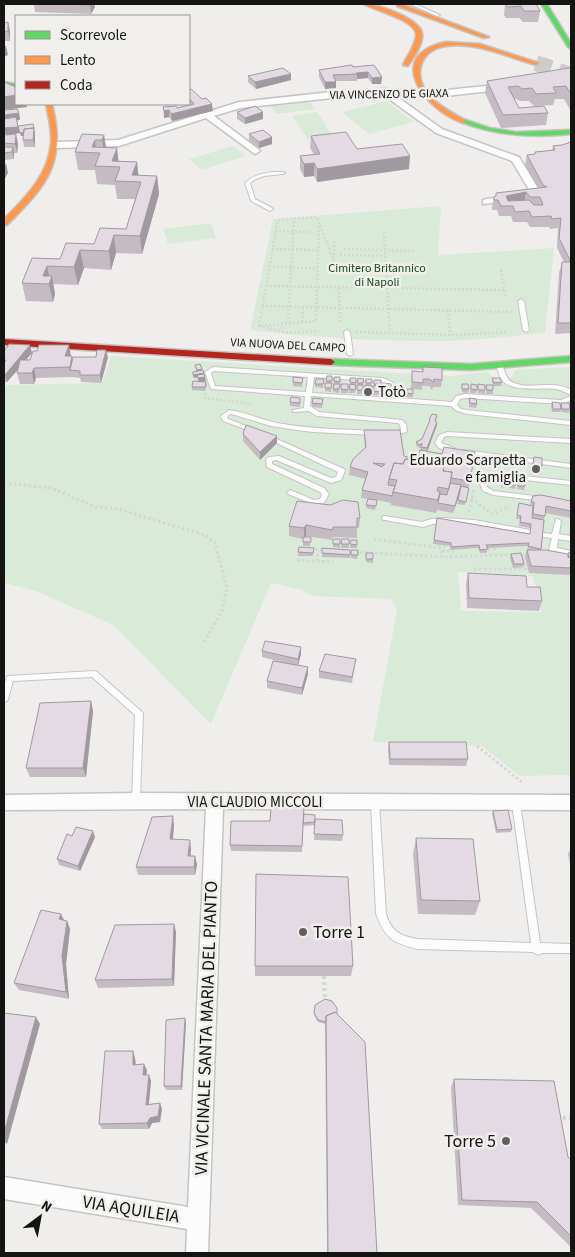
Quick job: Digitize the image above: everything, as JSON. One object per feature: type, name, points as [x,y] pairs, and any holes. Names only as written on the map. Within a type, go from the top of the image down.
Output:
[{"type":"main road","points":[[367,4],[409,21],[417,28],[418,34],[406,63],[405,74],[412,91],[437,113],[464,128],[503,140],[535,141],[571,137]]},
{"type":"main road","points":[[374,4],[540,61]]},
{"type":"main road","points":[[396,4],[511,46]]},
{"type":"main road","points":[[431,4],[452,19],[540,61]]},
{"type":"main road","points":[[544,4],[571,47]]},
{"type":"main road","points":[[555,4],[571,28]]},
{"type":"main road","points":[[540,61],[472,45],[449,43],[436,45],[422,52],[418,59],[416,72],[419,84],[432,100],[452,115],[476,126],[503,134],[521,136],[571,132]]},
{"type":"main road","points":[[4,210],[37,169],[45,145],[46,133],[43,105]]},
{"type":"main road","points":[[4,224],[32,194],[49,170],[57,145],[57,132],[44,105]]},
{"type":"main road","points":[[45,145],[57,145]]},
{"type":"main road","name":"VIA NUOVA DEL CAMPO","points":[[4,333],[405,357],[468,357],[571,350]]},
{"type":"main road","name":"VIA NUOVA DEL CAMPO","points":[[4,342],[405,366],[472,367],[571,359]]},
{"type":"street","name":"VIA VINCENZO DE GIAXA","points":[[57,145],[119,143],[254,103],[341,94],[385,92],[436,94],[515,86]]},
{"type":"street","points":[[385,92],[439,131],[460,140],[505,153],[516,159],[537,195],[487,202]]},
{"type":"street","points":[[209,116],[255,151]]},
{"type":"street","name":"VIA CLAUDIO MICCOLI","points":[[4,803],[136,801],[571,802]]},
{"type":"street","name":"VIA VICINALE SANTA MARIA DEL PIANTO","points":[[197,1253],[215,802]]},
{"type":"street","name":"VIA AQUILEIA","points":[[4,1188],[198,1220]]},
{"type":"lane","points":[[412,4],[483,36]]},
{"type":"lane","points":[[270,209],[253,200],[247,183],[250,180],[269,174],[283,173]]},
{"type":"lane","points":[[520,301],[526,330]]},
{"type":"lane","points":[[348,332],[350,354]]},
{"type":"lane","points":[[499,365],[507,382],[561,388],[571,393]]},
{"type":"lane","points":[[396,400],[396,388],[388,382],[213,369],[208,372],[212,388],[454,404],[456,408],[467,412],[571,423]]},
{"type":"lane","points":[[309,410],[307,407],[311,376]]},
{"type":"lane","points":[[454,404],[458,398],[464,396],[562,402],[571,398]]},
{"type":"lane","points":[[295,411],[309,410],[317,414],[396,420],[403,424],[404,431],[400,434],[386,434]]},
{"type":"lane","points":[[290,492],[317,502],[322,501],[326,494],[322,490],[269,465],[269,459],[277,458],[331,481],[339,478],[342,471],[245,427],[225,420],[224,416],[226,414],[236,412],[286,427],[378,434]]},
{"type":"lane","points":[[571,441],[446,434],[438,439],[441,446],[453,450],[571,466]]},
{"type":"lane","points":[[549,500],[495,494],[484,488],[484,480],[488,476],[495,475],[571,483]]},
{"type":"lane","points":[[385,518],[423,525],[429,520],[444,518],[530,532]]},
{"type":"lane","points":[[558,521],[553,550],[571,554]]},
{"type":"lane","points":[[543,534],[571,538]]},
{"type":"lane","points":[[4,699],[7,678],[94,674],[139,714],[136,801]]},
{"type":"lane","points":[[374,802],[381,914],[386,929],[397,940],[417,944],[571,949]]},
{"type":"lane","points":[[516,803],[536,949]]},
{"type":"lane","points":[[536,949],[571,954]]},
{"type":"path","points":[[259,326],[278,220],[317,217],[334,261],[334,242]]},
{"type":"path","points":[[288,323],[294,218]]},
{"type":"path","points":[[259,326],[316,321],[316,268],[319,222]]},
{"type":"path","points":[[276,231],[309,232]]},
{"type":"path","points":[[384,232],[390,333]]},
{"type":"path","points":[[272,249],[317,250]]},
{"type":"path","points":[[344,249],[414,251]]},
{"type":"path","points":[[340,254],[385,256]]},
{"type":"path","points":[[269,267],[316,268]]},
{"type":"path","points":[[501,270],[506,298]]},
{"type":"path","points":[[266,286],[505,290]]},
{"type":"path","points":[[339,288],[340,322]]},
{"type":"path","points":[[262,306],[522,312]]},
{"type":"path","points":[[302,322],[303,307]]},
{"type":"path","points":[[448,310],[450,335]]},
{"type":"path","points":[[259,326],[289,333],[316,331]]},
{"type":"path","points":[[348,332],[450,335],[508,332]]},
{"type":"path","points":[[206,392],[205,398],[213,398]]},
{"type":"path","points":[[4,483],[51,488],[96,507],[118,509],[205,534],[215,543],[228,587],[222,611],[204,644]]},
{"type":"path","points":[[468,514],[473,490],[484,488]]},
{"type":"path","points":[[472,498],[492,514],[510,506]]},
{"type":"path","points":[[488,517],[497,519]]},
{"type":"path","points":[[374,539],[446,546]]},
{"type":"path","points":[[433,546],[440,548],[443,557]]},
{"type":"path","points":[[441,547],[442,551],[454,551]]},
{"type":"path","points":[[302,548],[328,550]]},
{"type":"path","points":[[493,556],[489,554],[488,549],[497,549]]},
{"type":"path","points":[[317,562],[318,550]]},
{"type":"path","points":[[348,552],[443,557],[533,554]]},
{"type":"path","points":[[474,569],[526,569],[522,554]]},
{"type":"path","points":[[297,560],[333,562]]},
{"type":"path","points":[[477,746],[524,784]]},
{"type":"path","points":[[324,976],[324,1002]]},
{"type":"path","points":[[554,1118],[571,1118]]},
{"type":"green space","points":[[308,99],[315,109],[276,114],[270,105]]},
{"type":"green space","points":[[386,101],[414,122],[369,134],[342,112]]},
{"type":"green space","points":[[317,112],[333,137],[308,140],[292,116]]},
{"type":"green space","points":[[233,146],[246,156],[202,170],[189,159]]},
{"type":"green space","name":"Cimitero Britannico di Napoli","points":[[441,206],[438,255],[554,248],[545,333],[471,340],[404,341],[294,335],[250,330],[273,219]]},
{"type":"green space","points":[[211,223],[216,238],[168,244],[163,229]]},
{"type":"green space","points":[[111,356],[450,376],[488,372],[495,378],[502,379],[512,377],[515,370],[569,367],[571,371],[571,775],[520,776],[482,746],[373,742],[397,610],[390,599],[312,596],[302,590],[271,583],[211,724],[113,625],[36,591],[4,583],[4,385],[102,383]],"holes":[[[458,572],[533,576],[541,612],[461,611]]]},
{"type":"building","points":[[506,4],[536,4],[540,11],[524,11],[521,6],[508,7]]},
{"type":"building","points":[[8,22],[8,31],[4,32],[4,23]]},
{"type":"building","points":[[352,65],[353,67],[374,65],[382,77],[372,78],[368,72],[333,75],[336,82],[325,82],[319,70]]},
{"type":"building","points":[[283,68],[291,74],[255,82],[248,76]]},
{"type":"building","points":[[571,69],[571,94],[566,86],[553,87],[556,93],[536,94],[532,88],[508,87],[519,108],[544,106],[548,113],[503,115],[487,81]]},
{"type":"building","points":[[4,82],[15,87],[15,95],[4,97]]},
{"type":"building","points":[[190,89],[202,99],[206,98],[212,104],[171,114],[169,110],[164,111],[163,107],[176,106],[177,108],[194,104],[190,99]]},
{"type":"building","points":[[255,106],[263,112],[245,118],[237,112]]},
{"type":"building","points":[[17,109],[19,113],[4,115],[4,110]]},
{"type":"building","points":[[16,117],[18,127],[4,128],[4,119]]},
{"type":"building","points":[[33,124],[34,128],[24,129],[24,132],[20,133],[18,126]]},
{"type":"building","points":[[34,128],[33,140],[23,140],[24,129]]},
{"type":"building","points":[[4,129],[6,135],[16,134],[15,144],[4,143]]},
{"type":"building","points":[[263,130],[272,137],[259,142],[249,134]]},
{"type":"building","points":[[346,132],[357,149],[402,144],[410,156],[317,169],[314,163],[304,164],[300,156],[320,154],[311,136]]},
{"type":"building","points":[[82,134],[104,135],[102,140],[95,140],[92,147],[117,148],[112,161],[137,162],[132,175],[157,176],[140,236],[114,235],[109,251],[80,250],[74,267],[47,266],[43,276],[52,276],[49,284],[22,283],[32,258],[60,259],[66,243],[94,244],[100,228],[126,229],[141,182],[115,181],[120,167],[95,166],[100,153],[75,152]]},
{"type":"building","points":[[571,142],[571,262],[559,238],[561,218],[552,219],[551,216],[532,217],[529,211],[515,212],[513,206],[501,206],[498,200],[494,200],[496,193],[547,187],[543,185],[527,155],[535,154],[535,152],[555,150],[553,146]],"holes":[[[526,192],[530,197],[540,197],[543,205],[534,205],[529,200],[508,201],[506,196]]]},
{"type":"building","points":[[4,147],[13,147],[12,152],[4,153]]},
{"type":"building","points":[[562,262],[571,262],[571,323],[558,323]]},
{"type":"building","points":[[9,344],[30,345],[4,375],[4,363],[6,360],[4,360],[4,349]]},
{"type":"building","points":[[39,345],[69,345],[65,356],[72,356],[70,367],[34,368],[32,373],[17,373],[20,360],[30,360],[33,351],[37,351]]},
{"type":"building","points":[[97,350],[106,350],[100,375],[80,375],[80,371],[70,370],[73,357],[96,357]]},
{"type":"building","points":[[200,364],[202,369],[197,370],[195,365]]},
{"type":"building","points":[[423,367],[442,368],[442,380],[434,379],[433,382],[430,379],[423,379],[423,383],[412,382],[412,371],[423,372]]},
{"type":"building","points":[[203,370],[204,373],[193,375],[193,372]]},
{"type":"building","points":[[204,374],[205,377],[198,378],[197,375]]},
{"type":"building","points":[[327,376],[332,376],[332,381],[326,381]]},
{"type":"building","points":[[293,377],[303,378],[302,383],[293,382]]},
{"type":"building","points":[[334,377],[340,377],[340,382],[334,381]]},
{"type":"building","points":[[350,378],[356,378],[356,383],[350,382]]},
{"type":"building","points":[[358,378],[364,379],[363,383],[357,383]]},
{"type":"building","points":[[492,378],[500,378],[502,382],[494,383]]},
{"type":"building","points":[[316,379],[324,379],[323,384],[315,384]]},
{"type":"building","points":[[366,379],[372,379],[372,383],[366,383]]},
{"type":"building","points":[[374,380],[381,380],[381,384],[374,384]]},
{"type":"building","points":[[193,381],[206,382],[205,387],[192,387]]},
{"type":"building","points":[[325,383],[332,383],[331,388],[325,388]]},
{"type":"building","points":[[383,383],[391,384],[391,388],[382,388]]},
{"type":"building","points":[[334,384],[340,384],[339,389],[333,389]]},
{"type":"building","points":[[341,384],[348,384],[348,390],[341,389]]},
{"type":"building","points":[[350,384],[356,385],[355,390],[349,389]]},
{"type":"building","points":[[462,384],[468,384],[469,389],[462,389]]},
{"type":"building","points":[[471,384],[477,385],[477,390],[471,389]]},
{"type":"building","points":[[478,384],[485,385],[485,390],[478,390]]},
{"type":"building","points":[[357,385],[363,385],[363,390],[357,390]]},
{"type":"building","points":[[365,385],[372,386],[372,391],[364,391]]},
{"type":"building","points":[[486,385],[493,385],[493,390],[487,390]]},
{"type":"building","points":[[373,386],[381,386],[381,392],[373,391]]},
{"type":"building","points":[[407,389],[413,389],[413,394],[407,393]]},
{"type":"building","points":[[291,397],[300,398],[300,403],[290,402]]},
{"type":"building","points":[[313,398],[323,399],[322,404],[312,403]]},
{"type":"building","points":[[469,398],[476,399],[477,404],[470,403]]},
{"type":"building","points":[[552,402],[560,403],[561,409],[553,409]]},
{"type":"building","points":[[561,403],[569,403],[570,409],[562,409]]},
{"type":"building","points":[[432,414],[437,415],[435,421],[437,422],[427,448],[421,447],[422,443],[420,445],[416,442],[422,439]]},
{"type":"building","points":[[246,425],[277,436],[260,452],[243,434]]},
{"type":"building","points":[[364,430],[400,430],[404,456],[413,459],[405,459],[403,464],[394,463],[388,485],[395,486],[392,496],[362,490],[368,472],[350,467],[353,459],[366,447]],"holes":[[[373,463],[385,464],[382,467]]]},
{"type":"building","points":[[444,447],[475,452],[470,481],[451,478],[452,472],[443,471],[444,466],[436,464],[437,458],[418,455],[420,450],[442,454]]},
{"type":"building","points":[[414,454],[437,458],[436,464],[444,466],[443,471],[452,472],[449,489],[438,487],[437,491],[440,491],[438,500],[393,492],[397,480],[389,479],[394,463],[403,464],[405,459],[412,460]]},
{"type":"building","points":[[534,457],[542,458],[542,466],[533,465]]},
{"type":"building","points":[[502,478],[508,479],[508,484],[502,483]]},
{"type":"building","points":[[510,479],[516,479],[516,485],[510,485]]},
{"type":"building","points":[[518,480],[525,480],[525,486],[518,486]]},
{"type":"building","points":[[450,483],[461,485],[455,506],[438,503],[440,494],[447,495]]},
{"type":"building","points":[[461,486],[469,488],[466,502],[458,500]]},
{"type":"building","points":[[541,495],[571,501],[571,511],[546,506],[545,516],[533,514],[534,502],[531,502],[533,496]]},
{"type":"building","points":[[368,499],[377,500],[376,506],[366,505]]},
{"type":"building","points":[[343,500],[358,502],[360,518],[357,518],[357,527],[333,527],[332,530],[306,525],[304,528],[289,526],[297,501],[330,505]]},
{"type":"building","points":[[519,503],[533,506],[532,518],[544,520],[541,549],[528,546],[529,543],[486,545],[488,549],[480,550],[479,545],[451,547],[451,543],[434,540],[437,518],[530,534],[531,524],[520,522],[521,516],[517,515]]},
{"type":"building","points":[[303,537],[311,537],[311,542],[303,542]]},
{"type":"building","points":[[333,539],[340,539],[340,544],[333,544]]},
{"type":"building","points":[[342,539],[349,539],[349,544],[341,544]]},
{"type":"building","points":[[351,540],[357,540],[357,545],[350,544]]},
{"type":"building","points":[[299,547],[314,548],[313,553],[298,552]]},
{"type":"building","points":[[322,548],[350,550],[350,555],[322,553]]},
{"type":"building","points":[[351,550],[358,550],[358,555],[351,555]]},
{"type":"building","points":[[527,550],[546,550],[568,554],[568,557],[571,557],[571,568],[531,566]]},
{"type":"building","points":[[366,553],[373,553],[373,559],[366,559]]},
{"type":"building","points":[[521,553],[524,564],[514,564],[511,554]]},
{"type":"building","points":[[468,573],[526,576],[527,587],[540,587],[542,601],[469,598]]},
{"type":"building","points":[[265,641],[301,647],[298,659],[262,651]]},
{"type":"building","points":[[325,654],[356,659],[352,677],[319,671]]},
{"type":"building","points":[[273,661],[308,667],[302,688],[267,681]]},
{"type":"building","points":[[91,701],[83,768],[26,768],[40,703]]},
{"type":"building","points":[[389,742],[466,742],[468,759],[390,759]]},
{"type":"building","points":[[293,804],[304,805],[302,846],[230,845],[231,821],[270,821],[271,808],[293,808]]},
{"type":"building","points":[[508,810],[512,829],[497,830],[493,811]]},
{"type":"building","points":[[304,814],[315,815],[315,822],[303,823]]},
{"type":"building","points":[[173,816],[170,839],[190,840],[188,856],[195,856],[194,867],[136,867],[152,817]]},
{"type":"building","points":[[315,819],[342,820],[343,835],[314,834]]},
{"type":"building","points":[[76,827],[93,831],[78,866],[57,859],[67,834],[72,836]]},
{"type":"building","points":[[416,838],[473,839],[480,901],[421,900]]},
{"type":"building","name":"Torre 1","points":[[256,874],[348,877],[353,966],[255,966]]},
{"type":"building","points":[[41,910],[61,914],[59,919],[67,921],[62,956],[66,992],[14,983]]},
{"type":"building","points":[[174,924],[172,979],[95,980],[115,925]]},
{"type":"building","points":[[325,999],[332,1001],[337,1008],[337,1014],[335,1012],[326,1016],[326,1022],[318,1020],[314,1013],[315,1005]]},
{"type":"building","points":[[335,1012],[365,1042],[377,1253],[328,1253],[326,1016]]},
{"type":"building","points":[[4,1013],[36,1017],[4,1133]]},
{"type":"building","points":[[185,1018],[181,1086],[164,1086],[166,1020]]},
{"type":"building","points":[[105,1051],[133,1051],[133,1065],[144,1064],[143,1075],[149,1075],[146,1105],[160,1103],[158,1116],[150,1118],[147,1123],[99,1124]]},
{"type":"building","name":"Torre 5","points":[[454,1079],[554,1081],[568,1157],[571,1160],[571,1236],[537,1202],[462,1200]]},
{"type":"tunnel","points":[[536,63],[571,75]]},
{"type":"traffic: fast","points":[[544,4],[571,47]]},
{"type":"traffic: fast","points":[[4,84],[15,86]]},
{"type":"traffic: fast","points":[[463,121],[490,130],[516,134],[571,132]]},
{"type":"traffic: fast","points":[[331,362],[471,367],[571,359]]},
{"type":"traffic: slow","points":[[367,4],[404,19],[411,23],[419,32],[417,44],[406,65]]},
{"type":"traffic: slow","points":[[399,5],[486,37]]},
{"type":"traffic: slow","points":[[463,121],[437,106],[425,94],[420,85],[417,77],[418,61],[428,50],[446,44],[469,44],[536,63]]},
{"type":"traffic: slow","points":[[4,223],[30,197],[48,171],[53,157],[55,141],[54,124],[49,105]]},
{"type":"traffic: jam","points":[[4,342],[331,362]]},
{"type":"place","name":"Totò","points":[[368,392]]},
{"type":"place","name":"Eduardo Scarpetta e famiglia","points":[[536,469]]},
{"type":"place","name":"Torre 1","points":[[303,932]]},
{"type":"place","name":"Torre 5","points":[[506,1141]]}]
